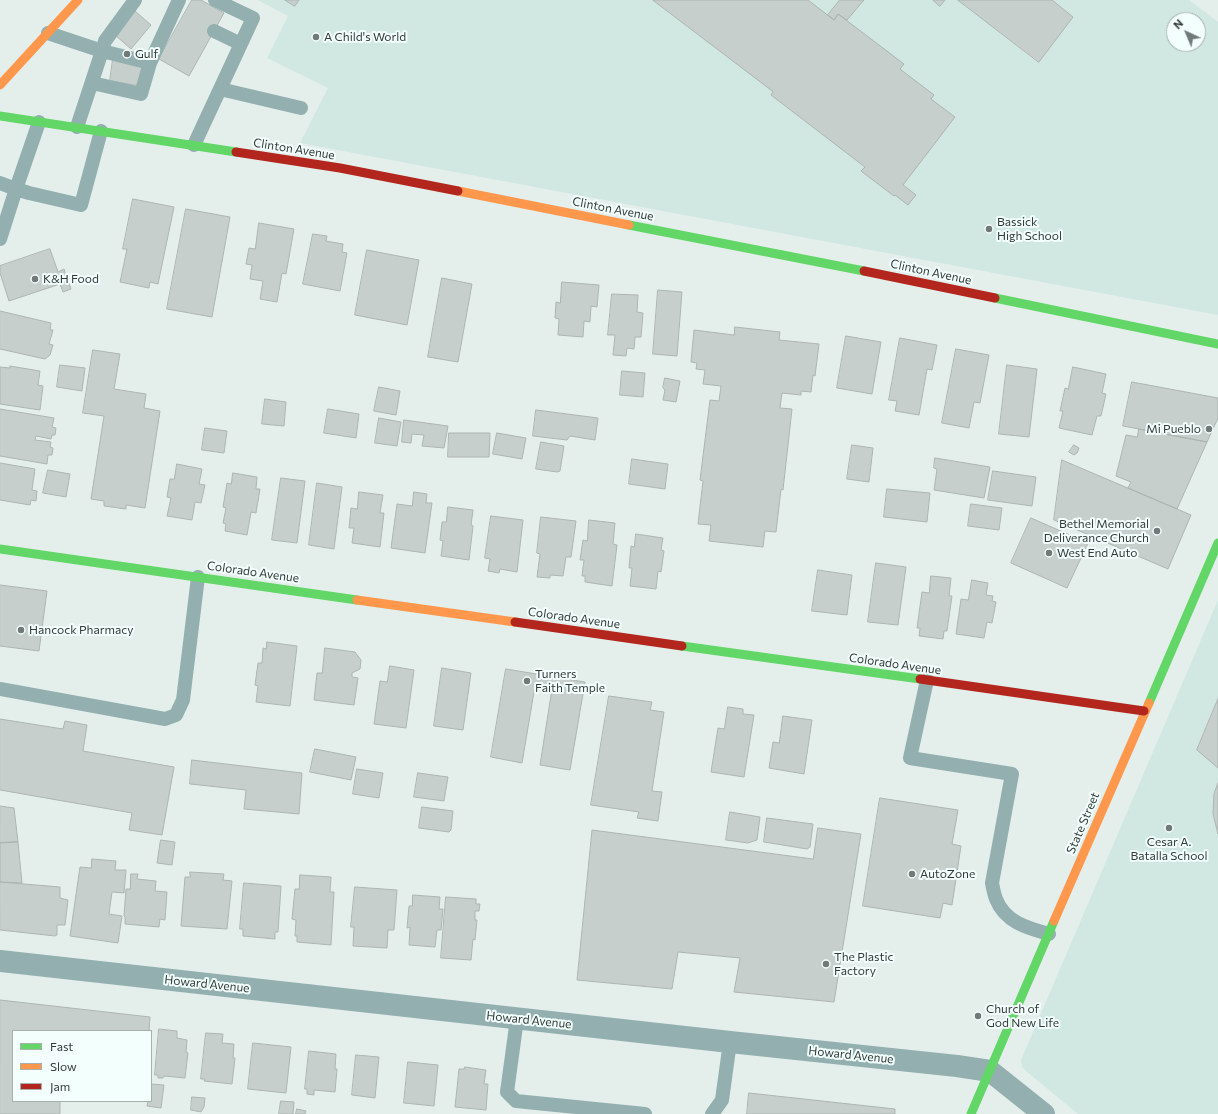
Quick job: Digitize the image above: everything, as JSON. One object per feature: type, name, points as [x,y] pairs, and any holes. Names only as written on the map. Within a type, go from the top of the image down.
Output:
[{"type":"street","points":[[0,85],[78,0]]},
{"type":"street","name":"Clinton Avenue","points":[[0,116],[348,170],[883,275],[1218,344]]},
{"type":"street","name":"State Street","points":[[971,1114],[1144,711],[1218,543]]},
{"type":"street","name":"Colorado Avenue","points":[[0,549],[1144,711]]},
{"type":"street","name":"Howard Avenue","points":[[0,962],[957,1066],[990,1071],[1044,1114]]},
{"type":"lane","points":[[77,127],[105,41],[135,0]]},
{"type":"lane","points":[[194,145],[253,18],[215,0]]},
{"type":"lane","points":[[92,83],[141,94],[150,63],[178,10]]},
{"type":"lane","points":[[214,31],[241,44]]},
{"type":"lane","points":[[48,33],[102,51],[150,63]]},
{"type":"lane","points":[[220,89],[301,108]]},
{"type":"lane","points":[[0,239],[39,122]]},
{"type":"lane","points":[[0,183],[29,193],[82,205],[101,131]]},
{"type":"lane","points":[[0,689],[165,719],[176,715],[183,700],[198,577]]},
{"type":"lane","points":[[927,680],[910,758],[1012,774],[992,884],[995,898],[1002,910],[1020,925],[1049,934]]},
{"type":"lane","points":[[517,1019],[507,1092],[516,1101],[645,1114]]},
{"type":"lane","points":[[712,1114],[722,1100],[730,1042]]},
{"type":"shaded area","name":"Bassick High School","points":[[258,0],[1189,0],[1205,12],[1166,12],[1166,52],[1206,52],[1206,13],[1218,22],[1218,315],[300,143],[328,88],[267,58],[288,16]]},
{"type":"shaded area","name":"Cesar A. Batalla School","points":[[1218,600],[1218,1114],[1078,1114],[1026,1071],[1022,1067],[1021,1060]]},
{"type":"building","points":[[192,0],[201,0],[224,13],[189,76],[159,59]]},
{"type":"building","points":[[285,0],[299,0],[295,6]]},
{"type":"building","points":[[653,0],[808,0],[834,20],[838,14],[904,64],[900,69],[934,95],[931,99],[955,117],[903,185],[916,195],[908,205],[895,195],[894,196],[861,171],[865,167],[771,95],[773,92]]},
{"type":"building","points":[[840,0],[864,0],[847,20],[838,14],[834,20],[828,15]]},
{"type":"building","points":[[933,0],[945,0],[940,6]]},
{"type":"building","points":[[958,0],[1052,0],[1073,17],[1039,62]]},
{"type":"building","points":[[135,11],[151,25],[131,49],[115,35]]},
{"type":"building","points":[[113,59],[143,64],[140,86],[110,81]]},
{"type":"building","points":[[133,199],[174,207],[158,284],[150,282],[149,288],[120,282],[127,249],[123,249]]},
{"type":"building","points":[[186,209],[230,217],[212,317],[167,309]]},
{"type":"building","points":[[259,223],[294,229],[286,274],[282,273],[277,302],[260,299],[263,281],[250,279],[252,265],[246,264],[249,248],[255,249]]},
{"type":"building","points":[[313,234],[327,236],[326,241],[343,244],[342,252],[347,253],[340,291],[303,284]]},
{"type":"building","name":"K&H Food","points":[[50,249],[58,272],[64,269],[71,289],[63,292],[60,284],[9,301],[0,273],[0,266]]},
{"type":"building","points":[[367,250],[419,260],[407,325],[355,315]]},
{"type":"building","points":[[442,278],[472,284],[458,362],[428,357]]},
{"type":"building","points":[[562,282],[599,285],[597,307],[591,306],[590,322],[584,321],[583,337],[558,335],[559,319],[555,318],[556,302],[560,303]]},
{"type":"building","points":[[658,290],[682,292],[677,356],[653,354]]},
{"type":"building","points":[[612,294],[638,295],[637,312],[643,313],[641,337],[635,337],[634,349],[627,348],[626,356],[613,355],[615,335],[608,335]]},
{"type":"building","points":[[0,311],[51,323],[50,330],[53,330],[49,344],[53,345],[50,355],[45,359],[0,349]]},
{"type":"building","points":[[735,327],[780,332],[779,340],[819,344],[815,376],[813,375],[811,392],[801,391],[801,395],[782,393],[780,408],[792,409],[783,490],[781,489],[776,532],[765,531],[763,547],[709,541],[711,525],[698,524],[703,481],[700,480],[710,400],[719,401],[721,386],[703,384],[705,370],[696,369],[697,363],[691,362],[694,330],[734,335]]},
{"type":"building","points":[[846,336],[881,342],[872,394],[837,388]]},
{"type":"building","points":[[900,338],[937,345],[932,370],[927,369],[919,415],[895,411],[897,401],[889,400]]},
{"type":"building","points":[[956,349],[989,355],[980,403],[974,402],[969,428],[942,423]]},
{"type":"building","points":[[93,350],[120,354],[114,389],[146,394],[144,408],[160,411],[145,508],[126,505],[126,509],[104,506],[104,501],[91,499],[104,416],[83,413]]},
{"type":"building","points":[[60,365],[85,368],[82,391],[57,387]]},
{"type":"building","points":[[1007,365],[1037,369],[1029,437],[999,434]]},
{"type":"building","points":[[10,366],[40,371],[38,385],[43,386],[40,410],[0,404],[0,367],[10,368]]},
{"type":"building","points":[[1073,367],[1106,374],[1102,393],[1106,394],[1101,416],[1097,416],[1092,435],[1059,428],[1063,411],[1060,411],[1065,388],[1068,389]]},
{"type":"building","points":[[622,371],[645,373],[643,397],[620,395]]},
{"type":"building","points":[[665,378],[680,381],[676,402],[663,400]]},
{"type":"building","points":[[1132,382],[1218,398],[1218,418],[1207,442],[1123,426]]},
{"type":"building","points":[[379,387],[400,391],[396,415],[374,411]]},
{"type":"building","points":[[265,399],[286,402],[284,426],[262,424]]},
{"type":"building","points":[[0,409],[54,418],[52,427],[56,428],[55,435],[52,435],[51,439],[36,436],[35,440],[51,442],[50,447],[53,448],[52,455],[48,455],[47,464],[0,456]]},
{"type":"building","points":[[328,409],[359,414],[356,438],[324,433]]},
{"type":"building","points":[[536,410],[598,418],[595,440],[570,436],[567,440],[533,436]]},
{"type":"building","points":[[379,418],[401,422],[397,446],[375,443]]},
{"type":"building","points":[[404,420],[448,426],[444,448],[422,446],[424,435],[412,434],[411,443],[402,442]]},
{"type":"building","points":[[205,428],[227,431],[224,453],[202,450]]},
{"type":"building","points":[[1139,429],[1207,442],[1177,509],[1128,488],[1131,482],[1116,476],[1126,435],[1137,437]]},
{"type":"building","points":[[449,433],[490,433],[489,457],[448,457]]},
{"type":"building","points":[[497,433],[526,438],[522,459],[493,454]]},
{"type":"building","points":[[541,442],[564,446],[560,471],[557,472],[536,469]]},
{"type":"building","points":[[852,445],[873,448],[869,482],[847,479]]},
{"type":"building","points":[[1074,445],[1079,448],[1077,453],[1074,455],[1069,452]]},
{"type":"building","points":[[935,458],[990,467],[984,498],[934,490],[937,469],[934,468]]},
{"type":"building","points":[[632,459],[668,464],[665,489],[629,484]]},
{"type":"building","points":[[1062,460],[1191,515],[1168,569],[1054,520]]},
{"type":"building","points":[[0,463],[35,469],[32,490],[37,491],[36,501],[31,500],[30,505],[0,500]]},
{"type":"building","points":[[177,464],[202,469],[199,484],[205,485],[201,503],[195,502],[192,520],[167,516],[171,498],[167,497],[170,479],[174,479]]},
{"type":"building","points":[[48,470],[70,474],[66,497],[43,493]]},
{"type":"building","points":[[993,471],[1036,477],[1032,506],[988,500]]},
{"type":"building","points":[[233,473],[257,477],[256,489],[260,489],[256,513],[251,512],[247,535],[225,531],[226,524],[223,523],[226,508],[223,507],[227,483],[231,484]]},
{"type":"building","points":[[281,478],[305,481],[297,543],[272,540]]},
{"type":"building","points":[[317,483],[342,487],[334,549],[309,545]]},
{"type":"building","points":[[887,489],[930,493],[927,522],[884,517]]},
{"type":"building","points":[[359,492],[383,495],[380,513],[384,513],[380,547],[352,543],[354,528],[349,528],[351,508],[357,509]]},
{"type":"building","points":[[414,492],[427,494],[426,503],[432,503],[425,553],[391,548],[397,504],[412,506]]},
{"type":"building","points":[[971,504],[1002,508],[999,530],[968,526]]},
{"type":"building","points":[[448,507],[473,510],[471,525],[473,526],[469,560],[441,556],[443,541],[440,540],[442,522],[446,522]]},
{"type":"building","points":[[491,516],[523,520],[517,572],[500,569],[499,573],[488,571],[490,559],[485,558]]},
{"type":"building","points":[[541,517],[576,521],[571,557],[566,557],[563,576],[550,575],[550,578],[537,577],[540,554],[537,553]]},
{"type":"building","name":"West End Auto","points":[[1031,518],[1088,543],[1067,588],[1011,563]]},
{"type":"building","points":[[589,520],[615,523],[613,544],[617,545],[612,586],[585,582],[585,576],[582,576],[584,560],[580,560],[583,540],[587,541]]},
{"type":"building","points":[[636,534],[663,538],[661,550],[664,551],[661,572],[658,571],[656,589],[630,586],[632,568],[629,568],[631,546],[634,547]]},
{"type":"building","points":[[876,563],[906,567],[898,625],[868,622]]},
{"type":"building","points":[[818,570],[852,575],[847,615],[812,611]]},
{"type":"building","points":[[931,576],[951,578],[949,596],[952,596],[947,631],[944,631],[943,639],[919,636],[920,628],[917,628],[922,592],[929,593]]},
{"type":"building","points":[[972,580],[988,583],[986,595],[993,596],[992,601],[996,602],[992,623],[987,622],[984,638],[956,634],[961,599],[968,600]]},
{"type":"building","name":"Hancock Pharmacy","points":[[0,585],[47,591],[39,651],[0,646]]},
{"type":"building","points":[[267,642],[297,646],[290,706],[256,702],[258,686],[255,685],[258,663],[262,663],[263,648],[266,649]]},
{"type":"building","points":[[325,648],[355,652],[361,660],[360,669],[352,673],[352,677],[358,678],[354,705],[314,700],[317,673],[322,673]]},
{"type":"building","points":[[390,666],[414,670],[406,728],[374,724],[380,681],[387,682]]},
{"type":"building","points":[[442,668],[471,673],[463,730],[434,726]]},
{"type":"building","points":[[506,669],[585,682],[570,770],[540,765],[552,689],[535,686],[522,763],[491,757]]},
{"type":"building","points":[[609,696],[652,702],[650,710],[664,712],[652,791],[662,792],[658,821],[637,818],[639,812],[591,805]]},
{"type":"building","points":[[1218,699],[1218,768],[1197,750]]},
{"type":"building","points":[[728,707],[743,709],[743,714],[754,715],[744,777],[711,772],[718,728],[724,729]]},
{"type":"building","points":[[783,716],[812,720],[804,774],[769,768],[773,742],[779,743]]},
{"type":"building","points":[[0,719],[63,729],[65,721],[87,725],[83,751],[174,767],[162,835],[129,830],[132,813],[0,790]]},
{"type":"building","points":[[315,749],[356,757],[351,780],[310,772]]},
{"type":"building","points":[[192,760],[302,773],[299,814],[244,809],[246,790],[190,784]]},
{"type":"building","points":[[357,769],[383,773],[379,798],[353,794]]},
{"type":"building","points":[[418,773],[448,777],[444,801],[414,797]]},
{"type":"building","points":[[1218,783],[1218,834],[1213,814],[1214,794]]},
{"type":"building","name":"AutoZone","points":[[880,798],[958,810],[952,844],[961,846],[952,905],[943,903],[940,918],[863,906]]},
{"type":"building","points":[[0,806],[14,808],[18,842],[0,843]]},
{"type":"building","points":[[422,807],[453,811],[451,830],[449,832],[419,828]]},
{"type":"building","points":[[730,812],[760,817],[757,840],[748,843],[726,840]]},
{"type":"building","points":[[767,818],[813,824],[810,847],[807,849],[764,842]]},
{"type":"building","points":[[818,828],[861,834],[834,1002],[734,992],[740,958],[678,952],[672,989],[577,980],[592,830],[813,859]]},
{"type":"building","points":[[161,840],[175,842],[172,865],[157,863]]},
{"type":"building","points":[[18,842],[22,883],[0,882],[0,843]]},
{"type":"building","points":[[92,859],[116,861],[115,870],[126,870],[124,893],[112,892],[109,914],[122,916],[118,943],[70,936],[80,867],[91,868]]},
{"type":"building","points":[[190,872],[224,874],[223,880],[232,881],[227,929],[181,926],[185,877],[190,877]]},
{"type":"building","points":[[131,874],[138,874],[137,879],[156,881],[155,891],[167,892],[165,920],[160,919],[159,927],[125,924],[124,916],[126,889],[130,889]]},
{"type":"building","points":[[300,875],[331,877],[330,892],[334,892],[331,945],[297,942],[297,936],[295,936],[296,920],[292,919],[295,889],[299,889]]},
{"type":"building","points":[[0,882],[60,887],[60,898],[68,900],[65,925],[57,925],[57,935],[55,936],[0,930]]},
{"type":"building","points":[[244,883],[281,886],[278,932],[275,932],[275,939],[243,936],[243,929],[240,929]]},
{"type":"building","points":[[355,887],[397,890],[394,930],[388,930],[387,948],[353,946],[354,927],[351,927]]},
{"type":"building","points":[[413,895],[440,897],[439,909],[443,909],[441,930],[437,930],[435,947],[409,945],[410,927],[407,928],[409,906],[412,906]]},
{"type":"building","points":[[446,897],[476,899],[476,904],[480,904],[479,911],[475,911],[475,920],[477,920],[471,960],[441,958]]},
{"type":"building","points":[[0,1000],[150,1017],[149,1030],[12,1030],[12,1102],[60,1102],[60,1114],[0,1114]]},
{"type":"building","points":[[159,1029],[177,1031],[177,1038],[187,1040],[186,1052],[188,1053],[185,1078],[164,1076],[163,1078],[158,1078],[158,1075],[155,1075]]},
{"type":"building","points":[[206,1033],[223,1034],[222,1043],[234,1044],[233,1058],[235,1058],[232,1084],[204,1081],[205,1079],[201,1079]]},
{"type":"building","points":[[253,1043],[291,1047],[286,1093],[248,1089]]},
{"type":"building","points":[[309,1051],[336,1054],[335,1069],[337,1069],[335,1092],[314,1090],[314,1095],[307,1094],[307,1089],[305,1089]]},
{"type":"building","points":[[356,1055],[379,1057],[375,1098],[352,1095]]},
{"type":"building","points":[[408,1062],[438,1065],[434,1106],[404,1103]]},
{"type":"building","points":[[465,1067],[486,1070],[484,1084],[488,1084],[486,1110],[455,1107],[459,1069],[464,1069]]},
{"type":"building","points":[[152,1084],[164,1085],[161,1108],[147,1106],[148,1102],[152,1102]]},
{"type":"building","points":[[749,1093],[895,1109],[895,1114],[747,1114]]},
{"type":"building","points":[[192,1097],[205,1098],[204,1107],[201,1112],[191,1110]]},
{"type":"building","points":[[281,1101],[294,1102],[293,1114],[279,1114]]},
{"type":"building","points":[[297,1109],[306,1111],[305,1114],[296,1114]]},
{"type":"traffic: fast","points":[[0,116],[236,152]]},
{"type":"traffic: fast","points":[[629,225],[864,271]]},
{"type":"traffic: fast","points":[[995,298],[1218,344]]},
{"type":"traffic: fast","points":[[1149,703],[1218,543]]},
{"type":"traffic: fast","points":[[0,549],[357,600]]},
{"type":"traffic: fast","points":[[682,646],[920,679]]},
{"type":"traffic: fast","points":[[971,1114],[1054,921]]},
{"type":"traffic: slow","points":[[0,85],[78,0]]},
{"type":"traffic: slow","points":[[458,191],[629,225]]},
{"type":"traffic: slow","points":[[357,600],[515,622]]},
{"type":"traffic: slow","points":[[1054,921],[1149,703]]},
{"type":"traffic: jam","points":[[236,152],[340,168],[458,191]]},
{"type":"traffic: jam","points":[[864,271],[995,298]]},
{"type":"traffic: jam","points":[[515,622],[682,646]]},
{"type":"traffic: jam","points":[[920,679],[1144,711]]},
{"type":"place","name":"A Child's World","points":[[316,37]]},
{"type":"place","name":"Gulf","points":[[127,54]]},
{"type":"place","name":"Bassick High School","points":[[989,229]]},
{"type":"place","name":"K&H Food","points":[[35,279]]},
{"type":"place","name":"Mi Pueblo","points":[[1209,429]]},
{"type":"place","name":"Bethel Memorial Deliverance Church","points":[[1157,531]]},
{"type":"place","name":"West End Auto","points":[[1049,553]]},
{"type":"place","name":"Hancock Pharmacy","points":[[21,630]]},
{"type":"place","name":"Turners Faith Temple","points":[[527,681]]},
{"type":"place","name":"Cesar A. Batalla School","points":[[1169,828]]},
{"type":"place","name":"AutoZone","points":[[912,874]]},
{"type":"place","name":"The Plastic Factory","points":[[826,964]]},
{"type":"place","name":"Church of God New Life","points":[[978,1016]]}]
